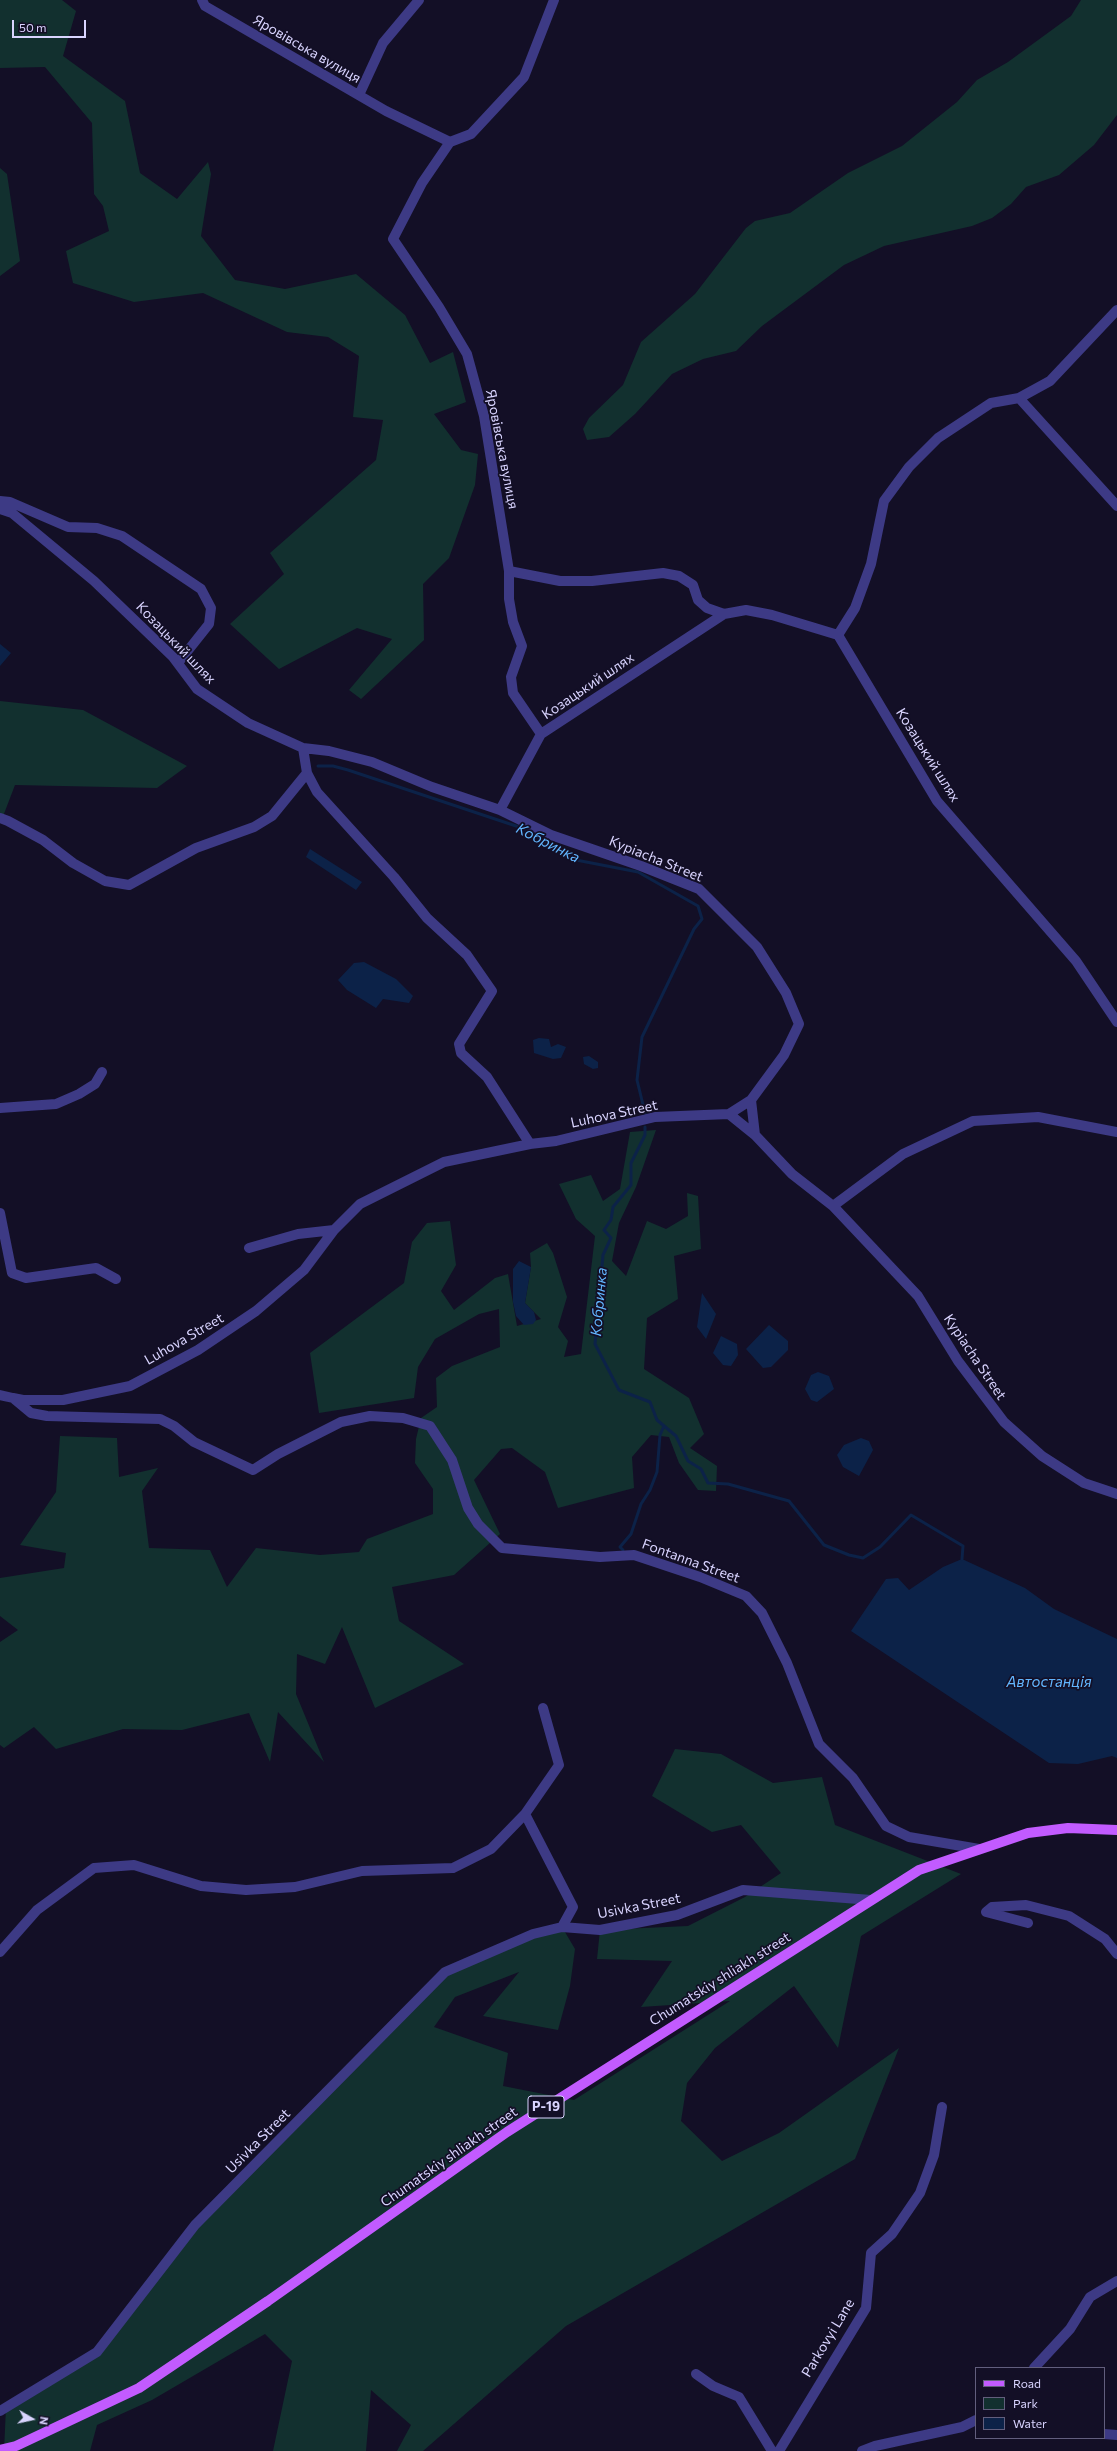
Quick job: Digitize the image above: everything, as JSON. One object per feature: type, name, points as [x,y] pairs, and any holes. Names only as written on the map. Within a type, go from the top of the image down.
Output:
[{"type":"main road","name":"Chumatskiy shliakh street","points":[[0,2450],[16,2446],[139,2388],[268,2301],[507,2132],[918,1870],[1028,1833],[1068,1828],[1117,1830]]},
{"type":"street","name":"Яровівська вулиця","points":[[202,0],[205,6],[359,95],[450,142],[422,183],[393,239],[439,307],[467,354],[484,416],[509,571]]},
{"type":"street","name":"Яровівська вулиця","points":[[359,95],[383,43],[419,0]]},
{"type":"street","points":[[450,142],[471,134],[524,77],[554,0]]},
{"type":"street","points":[[838,635],[855,608],[871,564],[884,501],[909,467],[938,438],[991,403],[1019,398],[1050,381],[1117,310]]},
{"type":"street","points":[[1019,398],[1117,506]]},
{"type":"street","points":[[0,501],[10,502],[68,527],[97,528],[122,536],[201,589],[211,608],[208,624],[178,664]]},
{"type":"street","name":"Козацький шлях","points":[[0,509],[12,514],[94,581],[178,664],[197,689],[248,723],[303,748],[329,751],[372,762],[432,787],[500,810],[541,734],[724,614],[746,610],[772,615],[838,635],[937,801],[1076,961],[1117,1022]]},
{"type":"street","points":[[541,734],[513,693],[511,677],[522,646],[513,622],[509,600],[509,571],[560,581],[592,581],[663,573],[679,576],[693,585],[698,600],[707,608],[724,614]]},
{"type":"street","points":[[303,748],[307,773],[317,792],[394,877],[427,918],[467,955],[492,991],[458,1044],[461,1052],[488,1077],[530,1144]]},
{"type":"street","points":[[0,818],[43,840],[73,863],[105,881],[129,886],[196,848],[254,827],[272,816],[307,773]]},
{"type":"street","name":"Kypiacha Street","points":[[500,810],[551,835],[641,866],[699,889],[757,947],[786,993],[799,1024],[784,1055],[751,1100]]},
{"type":"street","points":[[0,1108],[56,1104],[95,1084],[102,1072]]},
{"type":"street","points":[[729,1114],[751,1100],[755,1135]]},
{"type":"street","name":"Kypiacha Street","points":[[729,1114],[755,1135],[792,1174],[833,1206],[918,1296],[958,1360],[1004,1422],[1042,1456],[1084,1483],[1117,1494]]},
{"type":"street","name":"Luhova Street","points":[[0,1394],[23,1400],[63,1400],[130,1386],[198,1350],[256,1311],[304,1270],[334,1230],[360,1204],[444,1162],[530,1144],[556,1141],[655,1117],[729,1114]]},
{"type":"street","points":[[833,1206],[903,1154],[973,1121],[1038,1117],[1117,1132]]},
{"type":"street","points":[[0,1212],[12,1273],[26,1278],[96,1268],[116,1279]]},
{"type":"street","points":[[249,1248],[298,1234],[334,1230]]},
{"type":"street","name":"Luhova Street","points":[[13,1398],[31,1413],[47,1416],[160,1419],[174,1426],[194,1442],[253,1470],[278,1454],[311,1437]]},
{"type":"street","name":"Fontanna Street","points":[[311,1437],[341,1422],[370,1416],[403,1418],[430,1426],[452,1460],[468,1508],[478,1524],[502,1548],[600,1557],[634,1555],[700,1577],[746,1596],[762,1613],[787,1663],[819,1744],[853,1778],[886,1826],[909,1837],[979,1849]]},
{"type":"street","points":[[0,1952],[37,1910],[94,1868],[134,1865],[202,1886],[246,1890],[295,1887],[362,1871],[453,1868],[491,1849],[524,1814],[559,1765],[543,1708]]},
{"type":"street","points":[[524,1814],[573,1907],[562,1927]]},
{"type":"street","name":"Usivka Street","points":[[0,2411],[97,2352],[195,2224],[445,1972],[533,1934],[562,1927],[600,1930],[676,1915],[743,1890],[871,1900]]},
{"type":"street","points":[[1028,1923],[986,1912],[992,1907],[1026,1905],[1070,1916],[1105,1939],[1117,1954]]},
{"type":"street","name":"Parkovyi Lane","points":[[779,2451],[866,2308],[871,2253],[892,2234],[920,2193],[934,2155],[942,2107]]},
{"type":"street","points":[[1035,2367],[1070,2329],[1090,2297],[1117,2281]]},
{"type":"street","points":[[696,2374],[713,2386],[739,2397],[772,2451]]},
{"type":"street","points":[[862,2451],[875,2446],[962,2427],[975,2420]]},
{"type":"street","points":[[1105,2434],[1117,2435]]},
{"type":"green space","points":[[0,0],[62,0],[76,11],[63,56],[125,101],[140,173],[177,199],[208,162],[211,174],[201,236],[235,280],[285,289],[356,274],[405,315],[430,363],[453,352],[466,402],[434,414],[461,450],[478,454],[475,485],[449,558],[423,584],[424,640],[361,699],[349,690],[392,639],[357,628],[279,669],[230,624],[284,574],[270,553],[376,460],[383,420],[353,417],[359,356],[328,337],[287,332],[203,293],[134,302],[73,283],[66,251],[109,231],[103,206],[94,194],[92,123],[45,67],[0,68]]},
{"type":"green space","points":[[1081,0],[1117,0],[1117,115],[1094,145],[1059,175],[1026,187],[1011,204],[992,218],[972,226],[884,246],[844,265],[762,326],[736,351],[703,359],[672,374],[635,414],[609,437],[587,440],[583,429],[589,418],[623,385],[641,342],[695,294],[746,228],[755,221],[790,213],[848,173],[902,146],[957,102],[977,80],[1008,62],[1071,16]]},
{"type":"green space","points":[[0,168],[7,174],[20,261],[0,276]]},
{"type":"green space","points":[[0,701],[83,710],[187,766],[157,788],[15,785],[2,819],[0,818]]},
{"type":"green space","points":[[656,1130],[636,1187],[619,1223],[612,1261],[626,1276],[647,1221],[666,1229],[688,1216],[687,1193],[698,1196],[701,1249],[674,1256],[678,1299],[647,1318],[644,1369],[689,1398],[704,1434],[690,1448],[717,1466],[716,1491],[698,1490],[679,1463],[669,1437],[651,1435],[632,1457],[634,1488],[558,1508],[545,1472],[512,1448],[501,1449],[474,1480],[500,1534],[454,1575],[392,1587],[399,1621],[464,1664],[375,1708],[342,1627],[325,1664],[297,1654],[296,1694],[324,1762],[278,1712],[270,1762],[249,1713],[182,1730],[123,1729],[56,1749],[34,1727],[4,1748],[0,1745],[0,1642],[18,1630],[0,1616],[0,1578],[64,1568],[66,1553],[20,1545],[56,1492],[60,1436],[117,1438],[119,1477],[158,1468],[142,1491],[149,1548],[210,1550],[227,1587],[256,1548],[320,1555],[359,1552],[367,1539],[433,1514],[433,1489],[415,1463],[416,1439],[421,1418],[437,1407],[436,1378],[452,1366],[500,1347],[499,1309],[479,1314],[435,1339],[418,1367],[414,1398],[319,1413],[310,1353],[404,1283],[412,1242],[427,1223],[450,1221],[456,1265],[441,1291],[454,1310],[495,1278],[508,1274],[517,1326],[541,1319],[525,1303],[531,1267],[530,1253],[547,1243],[553,1253],[567,1297],[558,1327],[568,1341],[564,1357],[581,1354],[595,1236],[576,1219],[559,1184],[591,1175],[603,1201],[620,1189],[630,1132]]},
{"type":"green space","points":[[675,1749],[721,1754],[773,1783],[822,1777],[835,1825],[961,1874],[861,1936],[838,2048],[794,1986],[715,2048],[687,2083],[681,2121],[722,2161],[779,2133],[899,2048],[855,2159],[566,2326],[423,2451],[397,2451],[411,2425],[371,2390],[366,2451],[273,2451],[292,2361],[265,2334],[152,2400],[97,2425],[90,2451],[4,2451],[6,2407],[97,2352],[195,2225],[445,1972],[562,1927],[575,1949],[570,1986],[558,2030],[483,2016],[519,1972],[455,1997],[434,2027],[508,2053],[503,2086],[574,2100],[730,2001],[641,2007],[672,1961],[597,1959],[600,1930],[688,1926],[745,1897],[781,1873],[741,1825],[712,1832],[652,1796]]},
{"type":"water","points":[[0,644],[11,653],[0,666]]},
{"type":"water","points":[[310,849],[362,882],[356,890],[306,857]]},
{"type":"water","points":[[364,962],[396,979],[413,996],[409,1003],[383,999],[376,1008],[347,990],[338,980],[354,963]]},
{"type":"water","points":[[539,1038],[549,1039],[551,1047],[558,1044],[566,1047],[561,1058],[553,1059],[534,1053],[533,1040]]},
{"type":"water","points":[[589,1056],[598,1062],[598,1068],[593,1069],[584,1064],[583,1057]]},
{"type":"water","points":[[519,1261],[531,1267],[525,1303],[534,1312],[536,1320],[533,1324],[524,1325],[516,1316],[513,1302],[513,1269]]},
{"type":"water","points":[[702,1293],[716,1314],[706,1339],[697,1327]]},
{"type":"water","points":[[769,1325],[788,1341],[788,1350],[771,1367],[763,1368],[746,1349]]},
{"type":"water","points":[[721,1336],[737,1344],[738,1355],[731,1366],[723,1365],[713,1353]]},
{"type":"water","points":[[818,1372],[829,1376],[834,1389],[817,1402],[811,1400],[805,1389],[811,1375]]},
{"type":"water","points":[[861,1438],[869,1441],[873,1450],[859,1476],[843,1467],[837,1455],[844,1445]]},
{"type":"water","name":"Автостанція","points":[[962,1559],[1025,1588],[1054,1609],[1117,1639],[1117,1758],[1112,1756],[1078,1764],[1049,1763],[851,1631],[886,1579],[898,1578],[909,1590],[943,1567]]},
{"type":"waterway","name":"Кобринка","points":[[318,766],[333,766],[348,770],[525,829],[576,860],[638,872],[698,906],[702,919],[694,929],[642,1037],[637,1080],[645,1113]]},
{"type":"waterway","name":"Кобринка","points":[[645,1127],[645,1135],[631,1163],[631,1185],[613,1207],[611,1220],[604,1230],[611,1238],[603,1255],[595,1344],[619,1390],[650,1402],[657,1420],[676,1436],[688,1461],[701,1469],[708,1483],[728,1484],[789,1501],[824,1545],[849,1555],[863,1558],[880,1547],[911,1515],[963,1546],[962,1559]]},
{"type":"waterway","points":[[623,1550],[620,1547],[631,1534],[641,1504],[650,1490],[657,1472],[660,1435],[664,1426]]}]
